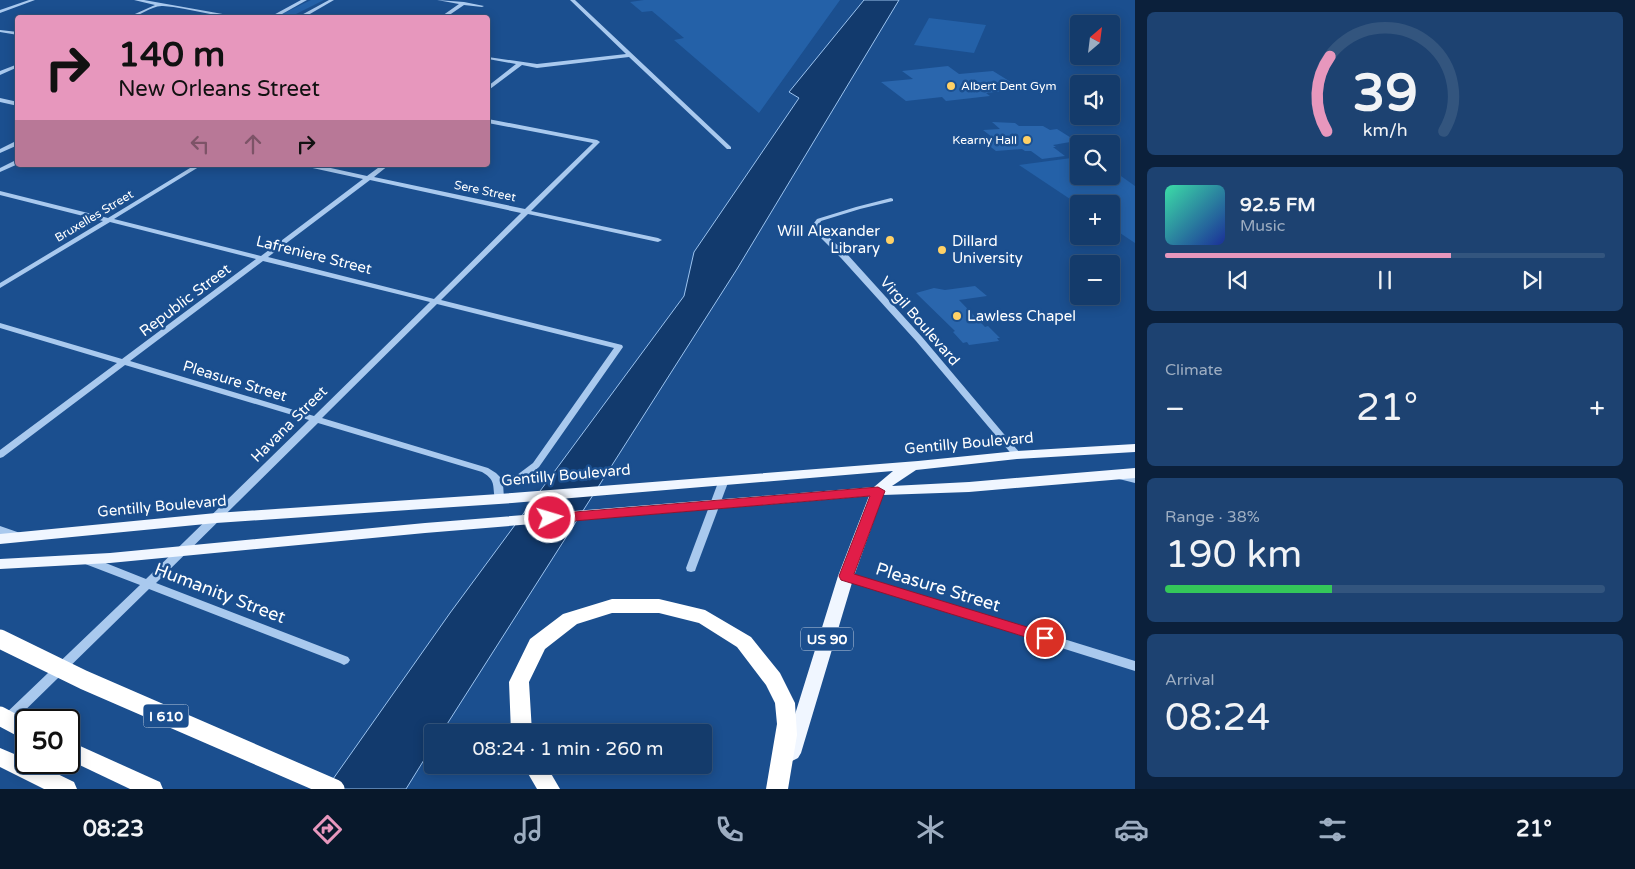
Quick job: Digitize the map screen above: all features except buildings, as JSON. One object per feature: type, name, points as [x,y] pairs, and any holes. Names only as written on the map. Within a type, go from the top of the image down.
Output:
[{"type":"highway","points":[[519,724],[518,689],[524,666],[534,648],[547,634],[565,622],[588,613],[618,605],[649,604],[674,608],[711,620],[732,632],[755,651],[769,671],[785,702],[787,733],[777,789]]},
{"type":"highway","name":"I 610","points":[[0,639],[84,680],[334,789]]},
{"type":"highway","points":[[0,716],[15,724]]},
{"type":"highway","points":[[80,755],[152,789]]},
{"type":"highway","points":[[0,757],[66,789]]},
{"type":"highway","points":[[540,774],[549,789]]},
{"type":"main road","name":"Gentilly Boulevard","points":[[0,539],[216,518],[506,498],[918,466],[1017,455],[1135,448]]},
{"type":"main road","name":"US 90","points":[[781,789],[846,576],[878,491],[893,477],[918,466]]},
{"type":"main road","points":[[0,564],[181,551],[425,528],[878,491],[969,487],[1135,473]]},
{"type":"street","points":[[0,12],[33,0]]},
{"type":"street","points":[[136,0],[225,15]]},
{"type":"street","points":[[135,15],[169,0]]},
{"type":"street","points":[[276,15],[305,0]]},
{"type":"street","points":[[304,15],[332,0]]},
{"type":"street","points":[[439,0],[482,6]]},
{"type":"street","points":[[446,15],[470,0]]},
{"type":"street","points":[[572,0],[729,148]]},
{"type":"street","points":[[0,31],[15,34]]},
{"type":"street","points":[[490,58],[537,66],[631,55]]},
{"type":"street","points":[[490,86],[521,63]]},
{"type":"street","points":[[0,73],[15,66]]},
{"type":"street","points":[[0,100],[15,103]]},
{"type":"street","name":"Havana Street","points":[[0,727],[216,518],[597,142],[490,121]]},
{"type":"street","points":[[0,151],[15,144]]},
{"type":"street","points":[[0,170],[15,162]]},
{"type":"street","name":"Bruxelles Street","points":[[0,286],[196,167]]},
{"type":"street","name":"Sere Street","points":[[317,167],[658,240]]},
{"type":"street","name":"Republic Street","points":[[0,455],[383,167]]},
{"type":"street","name":"Lafreniere Street","points":[[0,193],[620,347],[536,465],[520,478],[498,480]]},
{"type":"street","name":"Virgil Boulevard","points":[[891,200],[819,220],[814,227],[844,256],[919,339],[1017,455]]},
{"type":"street","name":"Pleasure Street","points":[[0,325],[485,470],[494,474],[498,480]]},
{"type":"street","points":[[1113,475],[1135,480]]},
{"type":"street","points":[[498,480],[506,498]]},
{"type":"street","points":[[691,568],[724,480]]},
{"type":"street","points":[[0,530],[20,537]]},
{"type":"street","name":"Humanity Street","points":[[84,559],[344,660]]},
{"type":"street","name":"Pleasure Street","points":[[846,576],[1135,666]]},
{"type":"shaded area","points":[[311,0],[324,0],[294,15],[280,15]]},
{"type":"shaded area","points":[[644,0],[840,0],[759,113],[674,40],[684,38],[652,11],[642,12],[630,2]]},
{"type":"shaded area","points":[[864,0],[899,0],[737,269],[447,724],[424,724],[424,760],[406,789],[326,789],[450,613],[684,296],[694,252],[799,98],[789,92]]},
{"type":"shaded area","points":[[929,18],[986,25],[974,53],[914,45]]},
{"type":"shaded area","points":[[1070,158],[1070,185],[1120,185],[1120,175],[1135,186],[1135,243],[1120,233],[1120,195],[1070,195],[1070,199],[1019,165]]},
{"type":"place","name":"Albert Dent Gym","points":[[951,86]]},
{"type":"place","name":"Kearny Hall","points":[[1027,140]]},
{"type":"place","name":"Will Alexander Library","points":[[890,240]]},
{"type":"place","name":"Dillard University","points":[[942,250]]},
{"type":"place","name":"Lawless Chapel","points":[[957,316]]},
{"type":"route","points":[[550,518],[878,491],[846,576],[1045,638]]}]
